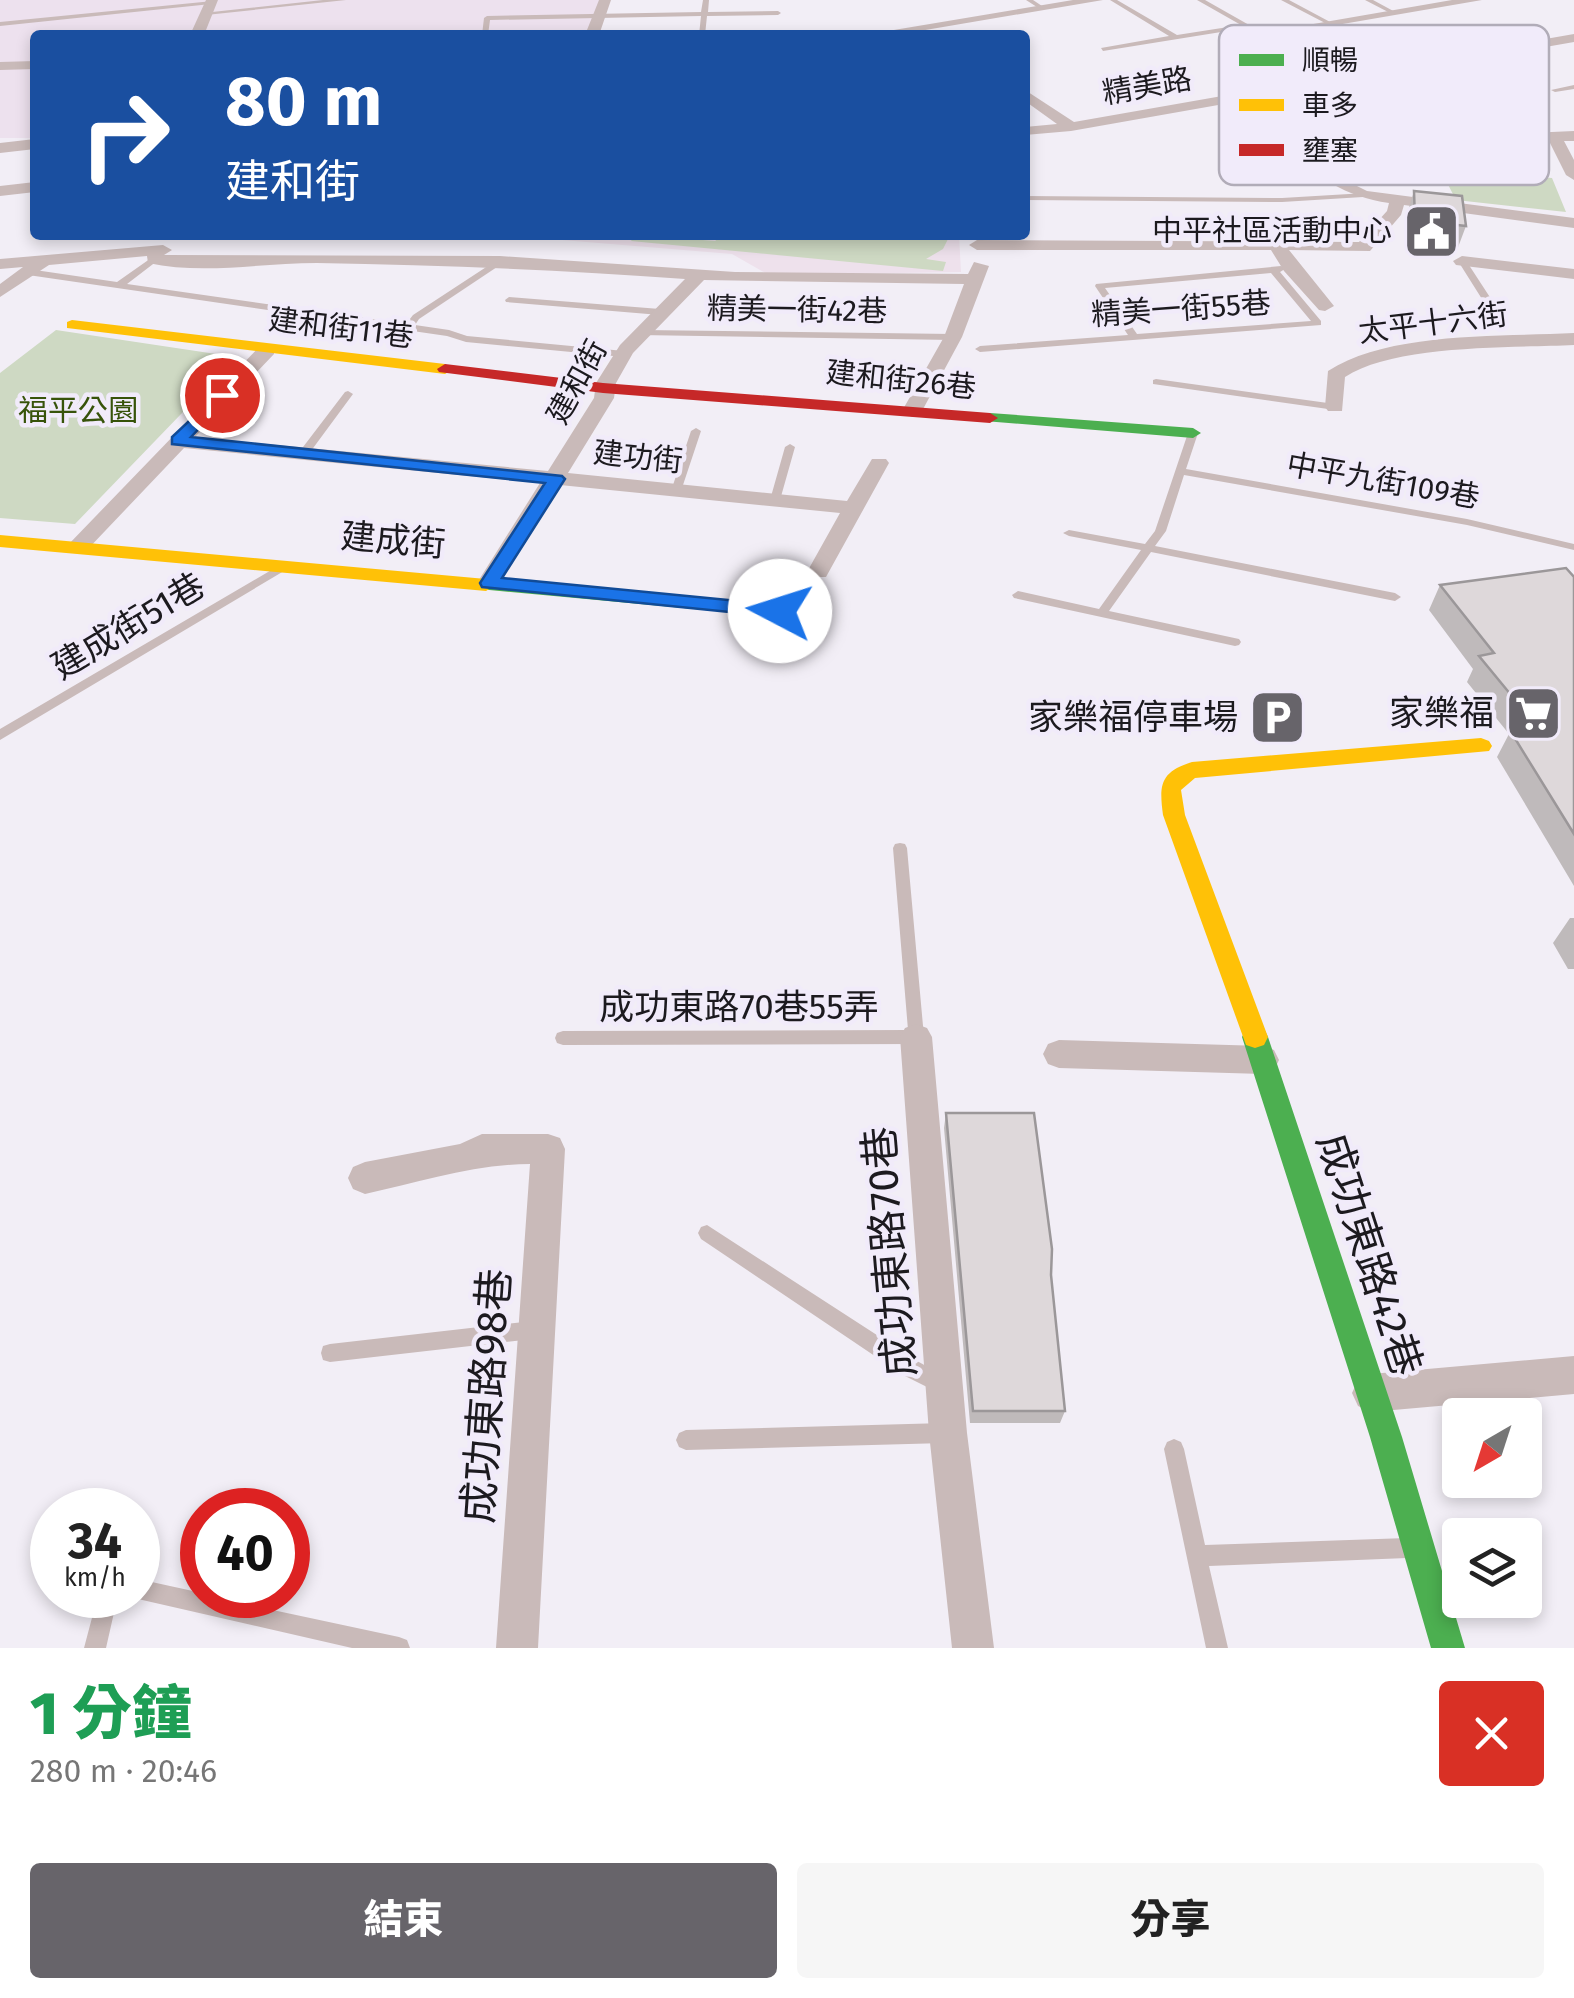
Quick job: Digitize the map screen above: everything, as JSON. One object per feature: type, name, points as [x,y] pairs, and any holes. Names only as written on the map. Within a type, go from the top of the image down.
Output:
[{"type":"street","points":[[904,30],[1035,4],[1097,0]]},
{"type":"street","points":[[1322,25],[1476,0]]},
{"type":"street","points":[[199,30],[210,5]]},
{"type":"street","points":[[931,26],[936,30]]},
{"type":"street","name":"精美路","points":[[1549,42],[1574,38]]},
{"type":"street","points":[[0,66],[30,65]]},
{"type":"street","points":[[1030,98],[1071,127]]},
{"type":"street","name":"精美路","points":[[1030,131],[1219,100]]},
{"type":"street","points":[[1549,138],[1574,136]]},
{"type":"street","points":[[1554,138],[1574,176]]},
{"type":"street","points":[[0,148],[30,145]]},
{"type":"street","points":[[1343,185],[1363,195],[1397,202],[1574,222]]},
{"type":"street","points":[[0,191],[30,188]]},
{"type":"street","points":[[912,411],[953,337],[978,279],[981,270],[976,240],[1364,246],[1395,212],[1397,202]]},
{"type":"street","points":[[159,254],[174,240]]},
{"type":"street","points":[[1277,245],[1282,268],[1325,306]]},
{"type":"street","points":[[0,264],[159,254],[191,263],[294,258],[500,260],[736,277],[978,279]]},
{"type":"street","points":[[0,292],[44,260]]},
{"type":"street","points":[[1462,262],[1574,274]]},
{"type":"street","name":"建和街","points":[[489,583],[604,398],[603,388],[624,354],[660,312],[702,273]]},
{"type":"street","name":"建和街11巷","points":[[72,324],[603,388]]},
{"type":"street","name":"太平十六街","points":[[1335,407],[1335,375],[1344,365],[1366,358],[1439,347],[1574,339]]},
{"type":"street","points":[[78,546],[267,350]]},
{"type":"street","name":"建和街26巷","points":[[603,388],[1193,433]]},
{"type":"street","name":"建功街","points":[[178,441],[853,508]]},
{"type":"street","points":[[818,572],[879,463]]},
{"type":"street","name":"建成街","points":[[0,540],[780,611]]},
{"type":"street","name":"成功東路42巷","points":[[1448,1648],[1371,1393],[1263,1060],[1174,814],[1172,784],[1192,770],[1481,746]]},
{"type":"street","name":"成功東路70巷","points":[[916,1037],[948,1433],[973,1648]]},
{"type":"street","points":[[1059,1054],[1263,1060]]},
{"type":"street","name":"成功東路98巷","points":[[365,1178],[465,1158],[482,1149],[548,1149],[518,1648]]},
{"type":"street","points":[[1371,1393],[1574,1375]]},
{"type":"lane","points":[[0,24],[210,5],[344,0]]},
{"type":"lane","points":[[702,30],[706,0]]},
{"type":"lane","points":[[1113,0],[1176,37]]},
{"type":"lane","points":[[1200,0],[1245,25]]},
{"type":"lane","points":[[1284,0],[1329,24]]},
{"type":"lane","points":[[1368,0],[1394,13]]},
{"type":"lane","points":[[487,30],[488,18],[602,7],[704,14],[778,12]]},
{"type":"lane","points":[[1102,49],[1219,30]]},
{"type":"lane","points":[[1555,90],[1574,87]]},
{"type":"lane","points":[[1030,198],[1282,200],[1363,195]]},
{"type":"lane","points":[[118,286],[159,254]]},
{"type":"lane","points":[[408,328],[416,318],[500,260]]},
{"type":"lane","points":[[1462,262],[1490,305]]},
{"type":"lane","points":[[1134,337],[1099,286],[1282,268]]},
{"type":"lane","name":"精美一街55巷","points":[[980,349],[1318,323],[1282,268]]},
{"type":"lane","points":[[28,272],[466,339],[624,354]]},
{"type":"lane","points":[[510,300],[660,312]]},
{"type":"lane","name":"精美一街42巷","points":[[642,334],[953,337]]},
{"type":"lane","name":"太平十六街","points":[[1156,382],[1335,407]]},
{"type":"lane","points":[[304,454],[348,394]]},
{"type":"lane","points":[[676,491],[696,431]]},
{"type":"lane","points":[[1102,614],[1168,513],[1193,433]]},
{"type":"lane","points":[[775,500],[790,446]]},
{"type":"lane","name":"中平九街109巷","points":[[1181,471],[1467,522],[1574,546]]},
{"type":"lane","points":[[1070,534],[1150,546],[1395,597]]},
{"type":"lane","name":"建成街51巷","points":[[0,734],[285,565]]},
{"type":"lane","points":[[1018,595],[1235,642]]},
{"type":"lane","name":"成功東路70巷","points":[[900,848],[916,1037]]},
{"type":"lane","name":"成功東路70巷55弄","points":[[563,1038],[916,1037]]},
{"type":"lane","points":[[707,1233],[910,1368],[945,1387]]},
{"type":"lane","points":[[330,1353],[537,1330]]},
{"type":"lane","points":[[686,1440],[948,1433]]},
{"type":"lane","points":[[1174,1449],[1217,1648]]},
{"type":"lane","points":[[1197,1556],[1418,1547]]},
{"type":"lane","points":[[160,1594],[399,1648]]},
{"type":"lane","points":[[95,1648],[102,1618]]},
{"type":"shaded area","points":[[0,0],[610,0],[601,30],[30,30],[30,138],[0,138]]},
{"type":"shaded area","points":[[562,240],[959,240],[961,272],[769,275],[732,254]]},
{"type":"green space","points":[[1552,178],[1566,212],[1456,200],[1448,185],[1549,185]]},
{"type":"green space","points":[[948,240],[943,249],[926,259],[946,262],[943,271],[631,241]]},
{"type":"green space","name":"福平公園","points":[[56,330],[236,357],[75,524],[0,518],[0,373]]},
{"type":"building","points":[[1414,191],[1462,196],[1466,226],[1415,220]]},
{"type":"building","name":"家樂福","points":[[1566,568],[1574,577],[1574,834],[1511,732],[1519,724],[1517,720],[1530,718],[1479,656],[1494,653],[1440,585]]},
{"type":"building","points":[[946,1113],[1034,1113],[1052,1249],[1051,1275],[1065,1411],[973,1411]]},
{"type":"traffic: fast","points":[[990,418],[1193,433]]},
{"type":"traffic: fast","points":[[486,585],[780,611]]},
{"type":"traffic: fast","points":[[1255,1037],[1386,1437],[1448,1648]]},
{"type":"traffic: slow","points":[[72,325],[445,369]]},
{"type":"traffic: slow","points":[[0,541],[486,585]]},
{"type":"traffic: slow","points":[[1255,1037],[1174,815],[1170,788],[1182,774],[1192,770],[1481,746]]},
{"type":"traffic: jam","points":[[445,369],[603,388],[990,418]]},
{"type":"place","name":"中平社區活動中心","points":[[1431,231]]},
{"type":"place","name":"家樂福","points":[[1533,713]]},
{"type":"place","name":"家樂福停車場","points":[[1277,717]]},
{"type":"route","points":[[222,395],[178,441],[556,479],[489,583],[780,611]]}]
